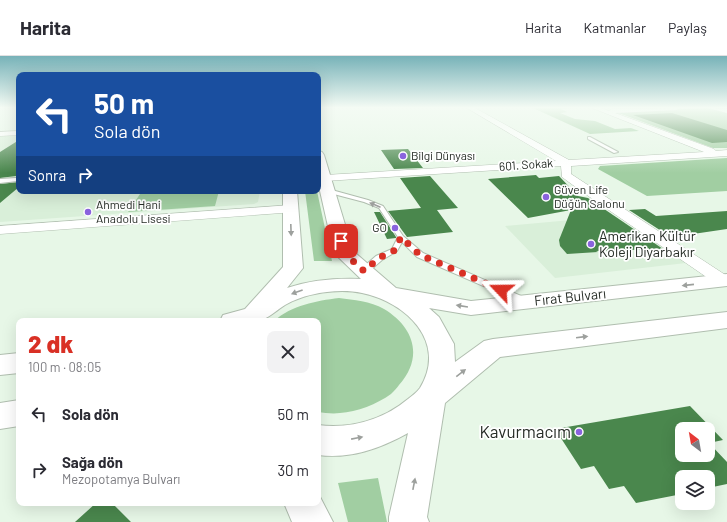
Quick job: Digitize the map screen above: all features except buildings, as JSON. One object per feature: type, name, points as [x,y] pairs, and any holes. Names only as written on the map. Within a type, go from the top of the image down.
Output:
[{"type":"main road","points":[[321,166],[344,253],[389,294]]},
{"type":"main road","points":[[245,318],[292,268],[291,200]]},
{"type":"main road","name":"Fırat Bulvarı","points":[[389,294],[471,308],[725,280]]},
{"type":"main road","points":[[246,318],[279,299],[306,289],[335,285],[363,286],[389,294],[413,306],[430,323],[441,344],[442,368],[431,397],[408,517],[409,522]]},
{"type":"main road","points":[[321,440],[336,442],[376,434],[409,417],[431,397],[493,348],[727,320]]},
{"type":"main road","points":[[0,365],[16,363]]},
{"type":"main road","points":[[0,416],[16,413]]},
{"type":"main road","points":[[305,506],[313,522]]},
{"type":"street","points":[[508,130],[567,163],[566,175],[593,195],[686,253],[725,280]]},
{"type":"street","points":[[653,130],[716,153]]},
{"type":"street","points":[[0,134],[16,133]]},
{"type":"street","name":"601. Sokak","points":[[326,185],[567,163],[727,153]]},
{"type":"street","points":[[0,230],[291,200]]},
{"type":"lane","points":[[589,138],[616,152]]},
{"type":"lane","points":[[0,181],[16,180]]},
{"type":"lane","points":[[326,185],[381,206],[401,237],[420,255],[528,302]]},
{"type":"lane","points":[[364,271],[379,258],[395,250],[401,237]]},
{"type":"shaded area","name":"Ahmedi Hani Anadolu Lisesi","points":[[16,135],[16,194],[259,194],[258,202],[254,204],[0,222],[0,136]]},
{"type":"shaded area","name":"Amerikan Kültür Koleji Diyarbakır","points":[[615,216],[686,263],[555,278],[505,226]]},
{"type":"green space","points":[[581,130],[639,131],[590,134]]},
{"type":"green space","points":[[664,130],[727,130],[727,148],[713,148]]},
{"type":"green space","points":[[727,158],[727,191],[647,196],[598,169],[600,166]]},
{"type":"green space","points":[[140,194],[218,194],[215,206],[128,212]]},
{"type":"green space","points":[[305,194],[318,194],[332,261],[314,261]]},
{"type":"green space","points":[[339,298],[373,304],[394,316],[403,325],[409,334],[413,353],[407,374],[391,394],[380,401],[360,409],[337,413],[321,412],[321,318],[278,318],[296,307]]},
{"type":"green space","points":[[378,478],[387,522],[348,522],[338,483]]},
{"type":"place","name":"Bilgi Dünyası","points":[[403,156]]},
{"type":"place","name":"Güven Life Düğün Salonu","points":[[546,197]]},
{"type":"place","name":"Ahmedi Hani Anadolu Lisesi","points":[[88,212]]},
{"type":"place","name":"GO","points":[[395,228]]},
{"type":"place","name":"Amerikan Kültür Koleji Diyarbakır","points":[[591,244]]},
{"type":"place","name":"Kavurmacım","points":[[579,432]]},
{"type":"route","points":[[341,241],[344,253],[364,271],[379,258],[395,250],[401,237],[420,255],[501,290]]}]
